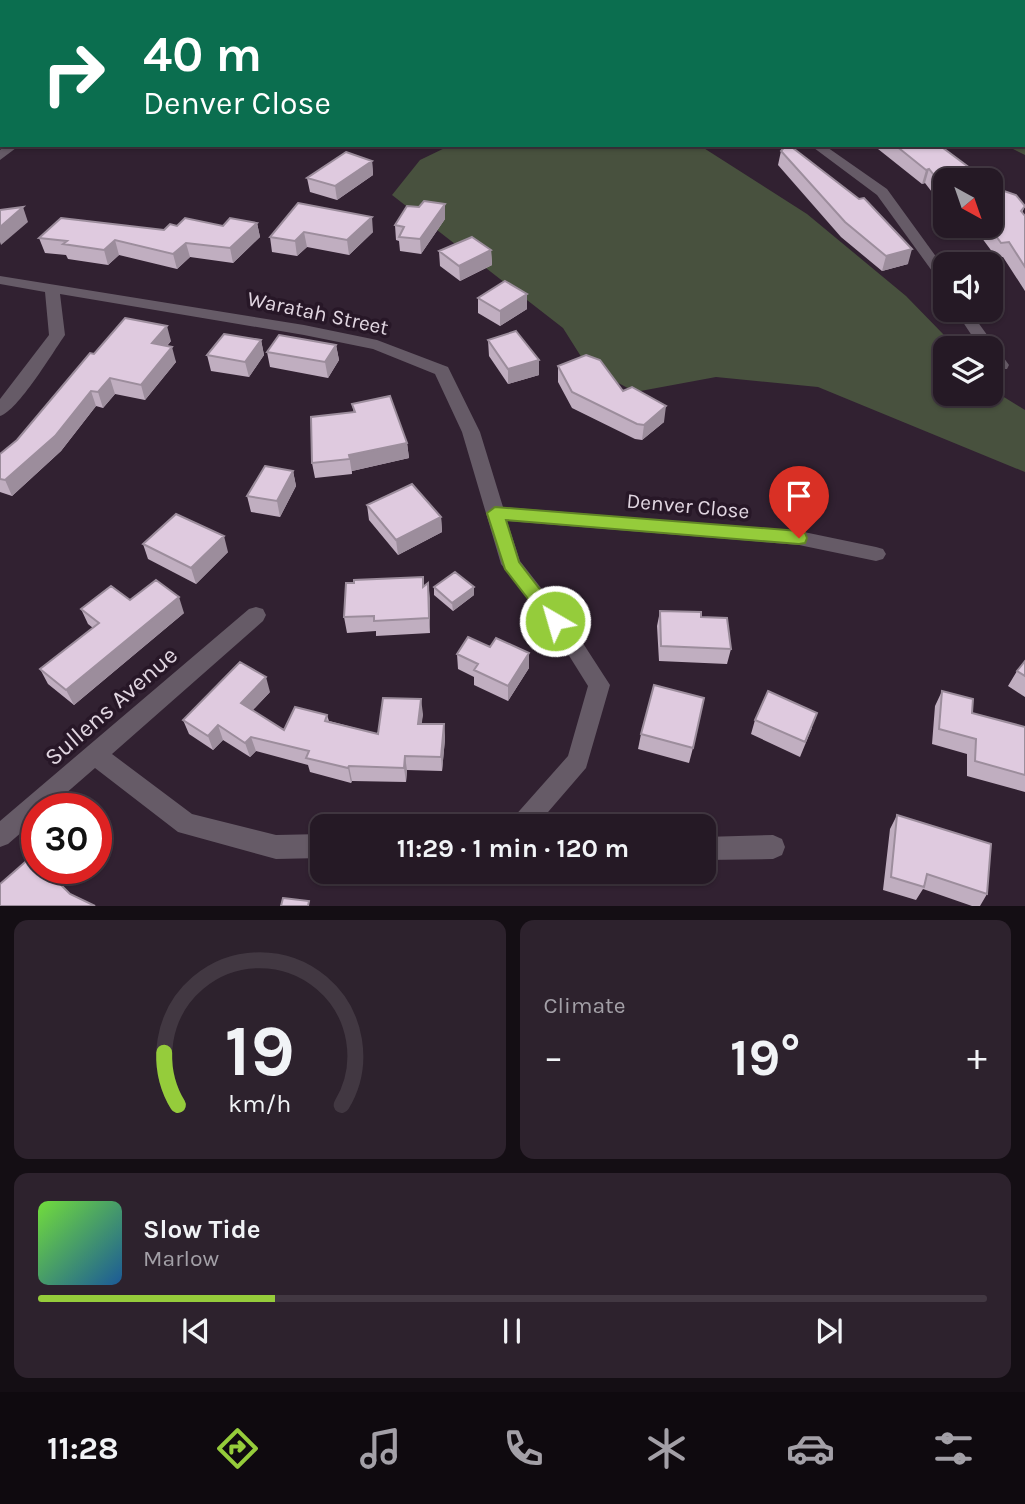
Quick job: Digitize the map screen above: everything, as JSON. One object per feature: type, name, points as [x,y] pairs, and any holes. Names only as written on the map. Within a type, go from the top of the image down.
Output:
[{"type":"street","points":[[819,147],[881,192],[933,263]]},
{"type":"street","name":"Waratah Street","points":[[0,280],[316,332],[377,345],[442,371],[471,432],[511,564],[570,640],[599,685],[578,761],[532,814]]},
{"type":"street","points":[[0,410],[22,385],[57,335],[51,290]]},
{"type":"street","name":"Denver Close","points":[[495,513],[799,538],[876,554]]},
{"type":"street","name":"Sullens Avenue","points":[[0,836],[256,615]]},
{"type":"street","points":[[96,755],[186,824],[276,847],[310,846]]},
{"type":"street","points":[[716,849],[773,847]]},
{"type":"green space","points":[[447,147],[702,147],[807,214],[906,296],[944,335],[933,336],[933,406],[1003,406],[1003,396],[1025,410],[1025,472],[818,387],[716,377],[635,392],[587,366],[563,328],[392,195],[420,160]]},
{"type":"green space","points":[[1009,147],[1025,147],[1025,155]]},
{"type":"building","points":[[784,147],[792,147],[859,199],[864,198],[912,249],[886,256],[845,222],[781,151]]},
{"type":"building","points":[[897,147],[942,147],[970,168],[933,168],[933,174],[929,169],[926,170]]},
{"type":"building","points":[[346,152],[372,161],[335,186],[307,178]]},
{"type":"building","points":[[1003,191],[1016,195],[1025,206],[1021,211],[1025,216],[1025,267],[1009,242],[1001,243],[997,238],[1003,238]]},
{"type":"building","points":[[424,201],[445,204],[420,239],[399,237],[404,227],[395,225],[407,206],[419,207]]},
{"type":"building","points":[[298,203],[372,217],[347,240],[304,232],[295,241],[270,237]]},
{"type":"building","points":[[23,207],[0,227],[0,210]]},
{"type":"building","points":[[61,218],[164,230],[170,224],[177,226],[185,218],[223,226],[230,218],[257,223],[230,248],[186,243],[173,254],[115,240],[104,250],[63,244],[67,241],[39,238]]},
{"type":"building","points":[[472,237],[491,250],[459,266],[439,251]]},
{"type":"building","points":[[505,281],[527,294],[500,311],[478,298]]},
{"type":"building","points":[[125,318],[167,326],[152,343],[172,347],[141,385],[110,378],[98,392],[91,391],[55,436],[5,480],[0,479],[0,454],[17,440],[90,353],[94,354]]},
{"type":"building","points":[[516,331],[539,360],[508,369],[488,340]]},
{"type":"building","points":[[224,334],[261,340],[245,362],[207,355]]},
{"type":"building","points":[[279,335],[336,345],[325,362],[267,352]]},
{"type":"building","points":[[586,355],[600,360],[623,391],[632,387],[666,406],[644,425],[637,424],[572,392],[558,366]]},
{"type":"building","points":[[390,396],[407,443],[349,455],[350,459],[312,463],[311,417],[355,412],[352,404]]},
{"type":"building","points":[[265,466],[293,471],[277,501],[247,496]]},
{"type":"building","points":[[412,484],[441,517],[396,540],[367,505]]},
{"type":"building","points":[[176,514],[224,536],[191,568],[143,544]]},
{"type":"building","points":[[455,572],[474,587],[452,603],[434,587]]},
{"type":"building","points":[[423,577],[423,587],[428,583],[429,618],[374,621],[374,616],[344,617],[346,583],[354,583],[354,580]]},
{"type":"building","points":[[156,580],[179,597],[66,690],[40,669],[99,623],[81,609],[111,586],[130,600]]},
{"type":"building","points":[[660,611],[701,612],[701,617],[727,618],[731,649],[661,646]]},
{"type":"building","points":[[468,637],[490,647],[496,638],[529,653],[508,686],[474,670],[478,664],[457,654]]},
{"type":"building","points":[[1025,661],[1025,676],[1017,671]]},
{"type":"building","points":[[240,662],[266,677],[241,703],[284,730],[295,707],[327,715],[325,721],[378,734],[383,698],[421,699],[418,724],[444,724],[441,757],[405,756],[404,768],[348,768],[306,758],[309,751],[251,737],[245,743],[218,725],[208,736],[183,720]]},
{"type":"building","points":[[654,685],[704,698],[693,748],[641,734]]},
{"type":"building","points":[[768,691],[817,713],[805,742],[755,720]]},
{"type":"building","points":[[942,691],[973,699],[972,713],[1025,727],[1025,775],[975,761],[976,739],[939,729]]},
{"type":"building","points":[[897,815],[991,844],[987,894],[927,874],[924,887],[891,877]]},
{"type":"building","points":[[21,866],[21,884],[60,884],[70,894],[95,906],[0,906],[0,884]]},
{"type":"building","points":[[283,898],[309,901],[308,906],[281,906]]},
{"type":"route","points":[[555,621],[511,564],[495,513],[799,538]]}]
